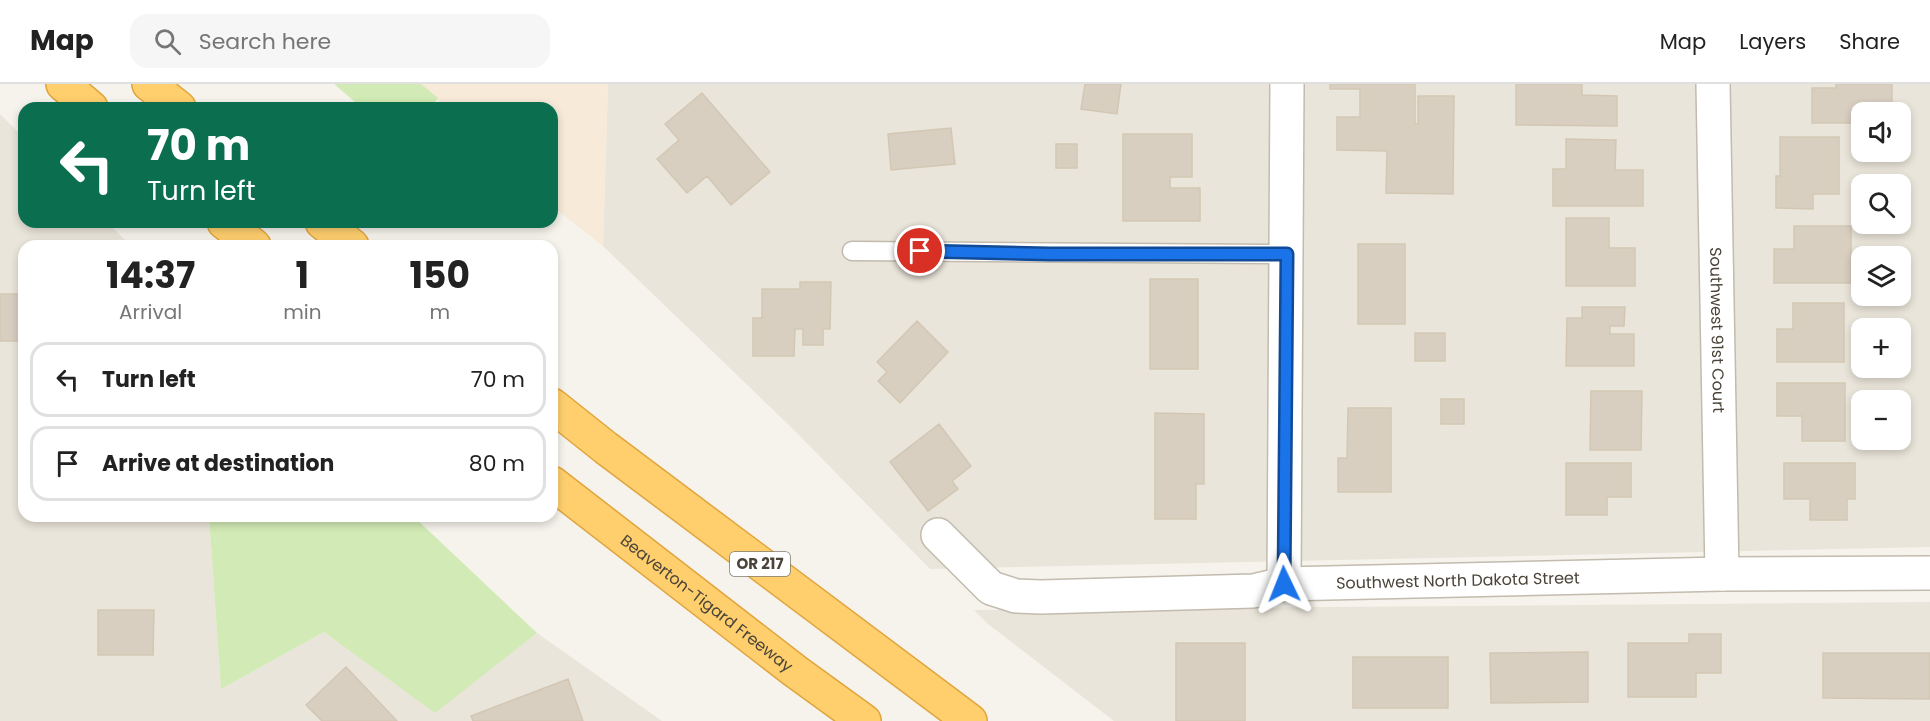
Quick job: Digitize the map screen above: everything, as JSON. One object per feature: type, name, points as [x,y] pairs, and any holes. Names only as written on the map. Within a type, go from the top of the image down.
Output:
[{"type":"highway","points":[[63,84],[84,102]]},
{"type":"highway","points":[[149,84],[172,102]]},
{"type":"highway","points":[[232,228],[246,240]]},
{"type":"highway","points":[[330,228],[344,240]]},
{"type":"highway","name":"OR 217","points":[[558,410],[970,721]]},
{"type":"highway","name":"Beaverton-Tigard Freeway","points":[[558,488],[795,671],[864,721]]},
{"type":"street","points":[[1284,584],[1287,84]]},
{"type":"street","name":"Southwest 91st Court","points":[[1713,84],[1722,574]]},
{"type":"street","name":"Southwest North Dakota Street","points":[[938,535],[992,588],[1016,596],[1041,597],[1253,591],[1284,584],[1722,574],[1930,573]]},
{"type":"lane","points":[[852,251],[1287,254]]},
{"type":"shaded area","points":[[421,84],[608,84],[603,246],[558,211],[558,102],[440,102]]},
{"type":"shaded area","points":[[608,84],[1930,84],[1930,547],[930,569],[794,430],[603,246]]},
{"type":"shaded area","points":[[0,114],[18,132],[18,228],[113,228],[125,240],[18,240],[18,522],[209,522],[221,689],[324,632],[435,712],[537,633],[662,721],[0,721]]},
{"type":"shaded area","points":[[1930,602],[1930,721],[1114,721],[988,624],[974,610]]},
{"type":"green space","points":[[334,84],[421,84],[438,98],[435,102],[355,102]]},
{"type":"green space","points":[[209,522],[419,522],[537,633],[435,713],[324,632],[221,689]]},
{"type":"building","points":[[1085,84],[1121,84],[1117,114],[1081,109]]},
{"type":"building","points":[[1330,84],[1415,84],[1415,124],[1418,124],[1418,96],[1454,96],[1453,194],[1386,193],[1387,151],[1337,150],[1337,117],[1360,117],[1360,89],[1330,89]]},
{"type":"building","points":[[1516,84],[1582,84],[1582,95],[1617,96],[1617,126],[1516,125]]},
{"type":"building","points":[[1836,84],[1892,84],[1892,102],[1851,102],[1851,123],[1812,123],[1812,88],[1836,88]]},
{"type":"building","points":[[702,93],[770,172],[731,205],[707,176],[687,193],[657,159],[679,140],[665,124]]},
{"type":"building","points":[[951,128],[955,164],[891,170],[888,134]]},
{"type":"building","points":[[1123,134],[1192,134],[1192,177],[1170,177],[1170,188],[1200,188],[1200,221],[1123,221]]},
{"type":"building","points":[[1780,137],[1839,137],[1839,194],[1813,194],[1813,209],[1776,208],[1776,176],[1780,176]]},
{"type":"building","points":[[1566,139],[1616,140],[1615,170],[1643,170],[1643,206],[1553,206],[1553,169],[1566,169]]},
{"type":"building","points":[[1056,144],[1077,144],[1077,168],[1056,168]]},
{"type":"building","points":[[1566,218],[1609,218],[1609,248],[1635,248],[1635,286],[1566,286]]},
{"type":"building","points":[[1794,226],[1851,226],[1851,283],[1774,283],[1774,249],[1794,249]]},
{"type":"building","points":[[1358,244],[1405,244],[1405,324],[1358,324]]},
{"type":"building","points":[[1150,279],[1198,279],[1198,369],[1150,369]]},
{"type":"building","points":[[800,282],[831,282],[830,329],[823,329],[823,345],[803,345],[803,329],[795,329],[794,356],[753,356],[753,318],[762,318],[762,289],[800,289]]},
{"type":"building","points":[[0,294],[18,294],[18,341],[0,341]]},
{"type":"building","points":[[1793,303],[1844,303],[1844,362],[1777,362],[1777,329],[1793,329]]},
{"type":"building","points":[[1582,307],[1625,307],[1624,326],[1610,326],[1610,334],[1634,334],[1634,366],[1566,366],[1567,318],[1582,318]]},
{"type":"building","points":[[917,321],[948,352],[900,403],[878,381],[887,372],[877,362]]},
{"type":"building","points":[[1415,333],[1445,333],[1445,361],[1415,361]]},
{"type":"building","points":[[1777,383],[1845,383],[1845,441],[1802,441],[1802,416],[1777,416]]},
{"type":"building","points":[[1591,391],[1642,391],[1641,450],[1590,450]]},
{"type":"building","points":[[1441,399],[1464,399],[1464,424],[1441,424]]},
{"type":"building","points":[[1348,408],[1391,408],[1391,492],[1338,492],[1338,458],[1347,458]]},
{"type":"building","points":[[1155,413],[1204,414],[1204,484],[1196,484],[1196,519],[1155,519]]},
{"type":"building","points":[[939,424],[971,466],[952,481],[958,489],[928,511],[890,462]]},
{"type":"building","points":[[1566,463],[1631,463],[1631,497],[1607,497],[1607,515],[1566,515]]},
{"type":"building","points":[[1784,463],[1855,463],[1855,499],[1847,499],[1847,520],[1810,520],[1810,499],[1784,499]]},
{"type":"building","points":[[98,610],[154,610],[153,655],[98,655]]},
{"type":"building","points":[[1689,634],[1721,634],[1721,673],[1696,673],[1696,697],[1628,697],[1628,643],[1689,643]]},
{"type":"building","points":[[1176,643],[1245,643],[1245,721],[1176,721]]},
{"type":"building","points":[[1588,652],[1588,702],[1491,703],[1490,653]]},
{"type":"building","points":[[1823,653],[1930,653],[1930,699],[1823,698]]},
{"type":"building","points":[[1353,657],[1448,657],[1448,708],[1353,708]]},
{"type":"building","points":[[346,667],[397,721],[322,721],[306,705]]},
{"type":"building","points":[[568,679],[583,721],[473,721],[471,716]]},
{"type":"route","points":[[920,251],[1050,254],[1287,254],[1284,584]]}]
